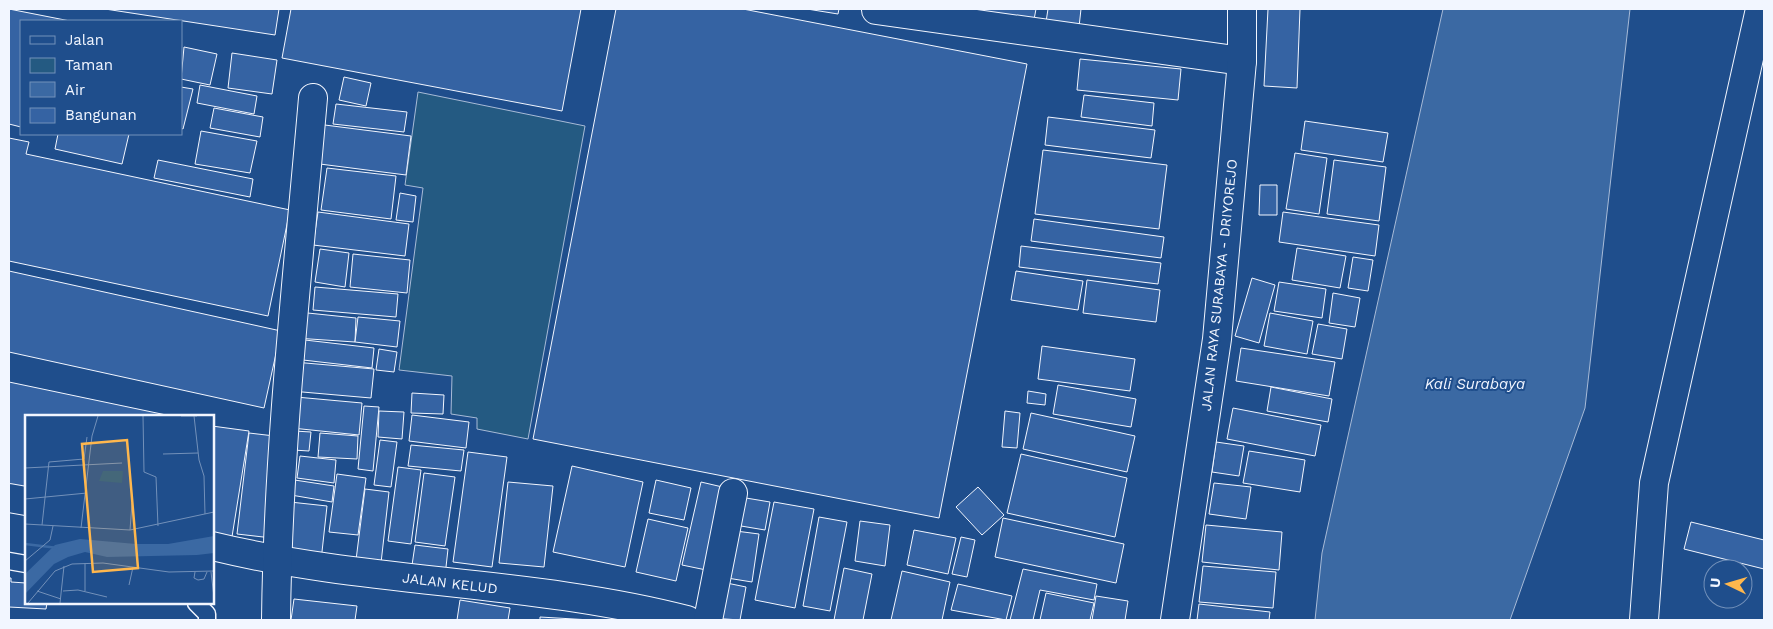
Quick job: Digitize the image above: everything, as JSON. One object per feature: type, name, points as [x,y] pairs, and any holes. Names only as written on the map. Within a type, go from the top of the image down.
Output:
[{"type":"street","name":"JALAN RAYA SURABAYA - DRIYOREJO","points":[[1176,620],[1217,338],[1242,61],[1242,9]]},
{"type":"street","points":[[1644,620],[1654,483],[1729,142],[1756,76],[1760,9]]},
{"type":"street","points":[[876,10],[1242,61]]},
{"type":"street","points":[[276,620],[277,561],[289,371],[313,98]]},
{"type":"street","points":[[708,620],[733,493]]},
{"type":"street","points":[[9,498],[25,501]]},
{"type":"street","name":"JALAN KELUD","points":[[214,546],[277,561],[561,596],[678,619]]},
{"type":"lane","points":[[9,561],[25,564]]},
{"type":"lane","points":[[197,604],[207,614],[207,620]]},
{"type":"green space","points":[[418,92],[585,126],[528,439],[477,429],[477,418],[451,414],[452,376],[399,370],[423,188],[405,185]]},
{"type":"water","name":"Kali Surabaya","points":[[1443,9],[1630,9],[1585,408],[1510,620],[1315,620],[1322,553]]},
{"type":"building","points":[[9,9],[65,20],[20,20],[20,127],[9,124]]},
{"type":"building","points":[[105,9],[279,9],[275,35]]},
{"type":"building","points":[[291,9],[581,9],[562,111],[282,58]]},
{"type":"building","points":[[616,9],[743,9],[1027,64],[939,518],[533,439]]},
{"type":"building","points":[[807,9],[839,9],[838,14]]},
{"type":"building","points":[[965,9],[1036,9],[1033,25]]},
{"type":"building","points":[[1048,9],[1081,9],[1079,27],[1046,22]]},
{"type":"building","points":[[1268,9],[1300,9],[1297,88],[1264,86]]},
{"type":"building","points":[[184,47],[217,54],[210,85],[182,79]]},
{"type":"building","points":[[232,53],[277,60],[272,94],[228,88]]},
{"type":"building","points":[[1080,59],[1181,69],[1178,100],[1077,90]]},
{"type":"building","points":[[344,77],[371,83],[366,106],[339,100]]},
{"type":"building","points":[[200,85],[257,96],[254,114],[197,103]]},
{"type":"building","points":[[182,87],[193,89],[182,128]]},
{"type":"building","points":[[1084,95],[1154,103],[1152,126],[1081,117]]},
{"type":"building","points":[[336,104],[407,112],[404,132],[333,124]]},
{"type":"building","points":[[214,108],[263,117],[260,137],[210,128]]},
{"type":"building","points":[[1048,117],[1155,130],[1151,158],[1045,145]]},
{"type":"building","points":[[1305,121],[1388,133],[1383,162],[1301,150]]},
{"type":"building","points":[[317,124],[411,136],[406,175],[312,163]]},
{"type":"building","points":[[201,131],[257,141],[250,173],[195,164]]},
{"type":"building","points":[[58,135],[129,135],[122,164],[55,149]]},
{"type":"building","points":[[9,138],[29,142],[26,154],[290,210],[268,316],[9,261]]},
{"type":"building","points":[[1043,150],[1167,165],[1159,229],[1035,214]]},
{"type":"building","points":[[1295,153],[1327,158],[1319,214],[1286,209]]},
{"type":"building","points":[[158,160],[253,179],[250,197],[154,178]]},
{"type":"building","points":[[1334,160],[1386,167],[1379,221],[1327,214]]},
{"type":"building","points":[[327,168],[396,176],[391,219],[321,210]]},
{"type":"building","points":[[1260,185],[1277,185],[1277,215],[1259,215]]},
{"type":"building","points":[[400,193],[416,196],[413,222],[396,220]]},
{"type":"building","points":[[318,212],[409,224],[405,256],[313,245]]},
{"type":"building","points":[[1283,212],[1379,225],[1375,256],[1279,242]]},
{"type":"building","points":[[1034,219],[1164,237],[1161,258],[1031,241]]},
{"type":"building","points":[[1021,246],[1161,263],[1158,284],[1019,267]]},
{"type":"building","points":[[1297,248],[1346,256],[1340,288],[1292,280]]},
{"type":"building","points":[[320,249],[349,253],[345,287],[315,282]]},
{"type":"building","points":[[353,254],[410,260],[407,293],[350,287]]},
{"type":"building","points":[[1353,257],[1373,260],[1368,291],[1348,288]]},
{"type":"building","points":[[9,271],[281,331],[264,408],[9,352]]},
{"type":"building","points":[[1016,271],[1083,281],[1078,310],[1011,300]]},
{"type":"building","points":[[1252,278],[1275,285],[1259,343],[1235,336]]},
{"type":"building","points":[[1087,280],[1160,290],[1156,322],[1083,313]]},
{"type":"building","points":[[1279,282],[1326,289],[1322,318],[1274,311]]},
{"type":"building","points":[[315,287],[398,294],[396,317],[313,310]]},
{"type":"building","points":[[1333,293],[1360,298],[1355,327],[1329,323]]},
{"type":"building","points":[[298,312],[356,318],[355,342],[295,338]]},
{"type":"building","points":[[1270,313],[1313,321],[1307,354],[1264,346]]},
{"type":"building","points":[[358,317],[400,321],[397,347],[355,342]]},
{"type":"building","points":[[1318,324],[1347,329],[1342,359],[1312,354]]},
{"type":"building","points":[[305,340],[374,348],[372,368],[303,360]]},
{"type":"building","points":[[1042,346],[1135,359],[1130,391],[1038,379]]},
{"type":"building","points":[[1241,348],[1335,362],[1329,396],[1236,381]]},
{"type":"building","points":[[379,349],[397,352],[394,372],[376,370]]},
{"type":"building","points":[[294,362],[374,369],[371,398],[291,391]]},
{"type":"building","points":[[9,382],[166,415],[25,415],[25,495],[9,491]]},
{"type":"building","points":[[1058,385],[1136,399],[1131,427],[1053,414]]},
{"type":"building","points":[[1271,387],[1332,399],[1328,422],[1267,411]]},
{"type":"building","points":[[1028,391],[1046,394],[1045,405],[1027,403]]},
{"type":"building","points":[[412,393],[444,395],[443,414],[411,413]]},
{"type":"building","points":[[296,397],[362,403],[359,435],[292,428]]},
{"type":"building","points":[[364,406],[379,407],[373,471],[358,469]]},
{"type":"building","points":[[1233,408],[1321,425],[1315,456],[1227,439]]},
{"type":"building","points":[[379,411],[404,412],[402,439],[378,437]]},
{"type":"building","points":[[1005,411],[1020,413],[1017,448],[1002,447]]},
{"type":"building","points":[[1031,413],[1135,436],[1127,472],[1023,449]]},
{"type":"building","points":[[412,415],[469,422],[466,448],[409,441]]},
{"type":"building","points":[[214,426],[249,431],[231,543],[214,540]]},
{"type":"building","points":[[294,431],[311,432],[309,451],[293,450]]},
{"type":"building","points":[[249,433],[283,437],[272,538],[237,534]]},
{"type":"building","points":[[320,433],[358,436],[357,459],[318,457]]},
{"type":"building","points":[[380,440],[397,442],[391,487],[374,485]]},
{"type":"building","points":[[1216,442],[1244,446],[1239,476],[1212,472]]},
{"type":"building","points":[[411,445],[464,450],[461,471],[408,466]]},
{"type":"building","points":[[1249,451],[1305,460],[1300,492],[1243,483]]},
{"type":"building","points":[[468,452],[507,457],[492,567],[453,562]]},
{"type":"building","points":[[1021,454],[1127,478],[1115,537],[1007,513]]},
{"type":"building","points":[[300,456],[336,460],[334,483],[297,478]]},
{"type":"building","points":[[572,466],[643,482],[625,567],[553,552]]},
{"type":"building","points":[[398,467],[421,470],[411,544],[388,541]]},
{"type":"building","points":[[424,473],[455,477],[445,546],[415,542]]},
{"type":"building","points":[[337,474],[366,478],[358,535],[329,532]]},
{"type":"building","points":[[288,479],[334,486],[332,502],[285,494]]},
{"type":"building","points":[[656,480],[691,488],[684,520],[649,513]]},
{"type":"building","points":[[508,482],[553,486],[544,567],[499,563]]},
{"type":"building","points":[[701,482],[731,489],[711,571],[682,565]]},
{"type":"building","points":[[1214,483],[1251,487],[1246,519],[1209,514]]},
{"type":"building","points":[[978,487],[1004,515],[982,535],[956,507]]},
{"type":"building","points":[[365,489],[389,492],[381,563],[356,560]]},
{"type":"building","points":[[734,496],[770,502],[765,530],[729,524]]},
{"type":"building","points":[[290,502],[327,506],[321,561],[284,557]]},
{"type":"building","points":[[774,502],[814,509],[795,608],[755,600]]},
{"type":"building","points":[[819,517],[847,522],[830,611],[803,606]]},
{"type":"building","points":[[1003,518],[1124,544],[1116,583],[995,557]]},
{"type":"building","points":[[648,519],[688,528],[676,581],[636,572]]},
{"type":"building","points":[[860,521],[890,525],[885,566],[855,561]]},
{"type":"building","points":[[1691,522],[1764,540],[1764,569],[1753,566],[1753,559],[1724,559],[1684,549]]},
{"type":"building","points":[[1206,525],[1282,532],[1279,570],[1202,562]]},
{"type":"building","points":[[728,530],[759,534],[752,582],[721,577]]},
{"type":"building","points":[[914,530],[956,538],[948,574],[907,565]]},
{"type":"building","points":[[961,537],[975,540],[967,577],[952,574]]},
{"type":"building","points":[[415,545],[448,549],[445,576],[411,572]]},
{"type":"building","points":[[1203,566],[1276,572],[1273,608],[1199,602]]},
{"type":"building","points":[[844,568],[872,574],[863,620],[834,620]]},
{"type":"building","points":[[1023,569],[1097,584],[1094,600],[1040,590],[1033,620],[1010,620]]},
{"type":"building","points":[[902,571],[950,582],[942,620],[891,620]]},
{"type":"building","points":[[9,578],[11,578],[11,582],[25,583],[25,604],[47,604],[46,609],[9,607]]},
{"type":"building","points":[[717,581],[746,587],[740,620],[711,618]]},
{"type":"building","points":[[958,584],[1012,596],[1006,620],[951,610]]},
{"type":"building","points":[[1046,593],[1094,603],[1090,620],[1040,620]]},
{"type":"building","points":[[1096,596],[1128,601],[1125,620],[1092,620]]},
{"type":"building","points":[[294,599],[357,606],[355,620],[291,620]]},
{"type":"building","points":[[460,600],[510,608],[508,620],[457,620]]},
{"type":"building","points":[[1199,604],[1270,612],[1269,620],[1197,620]]},
{"type":"building","points":[[540,617],[591,620],[540,620]]}]
